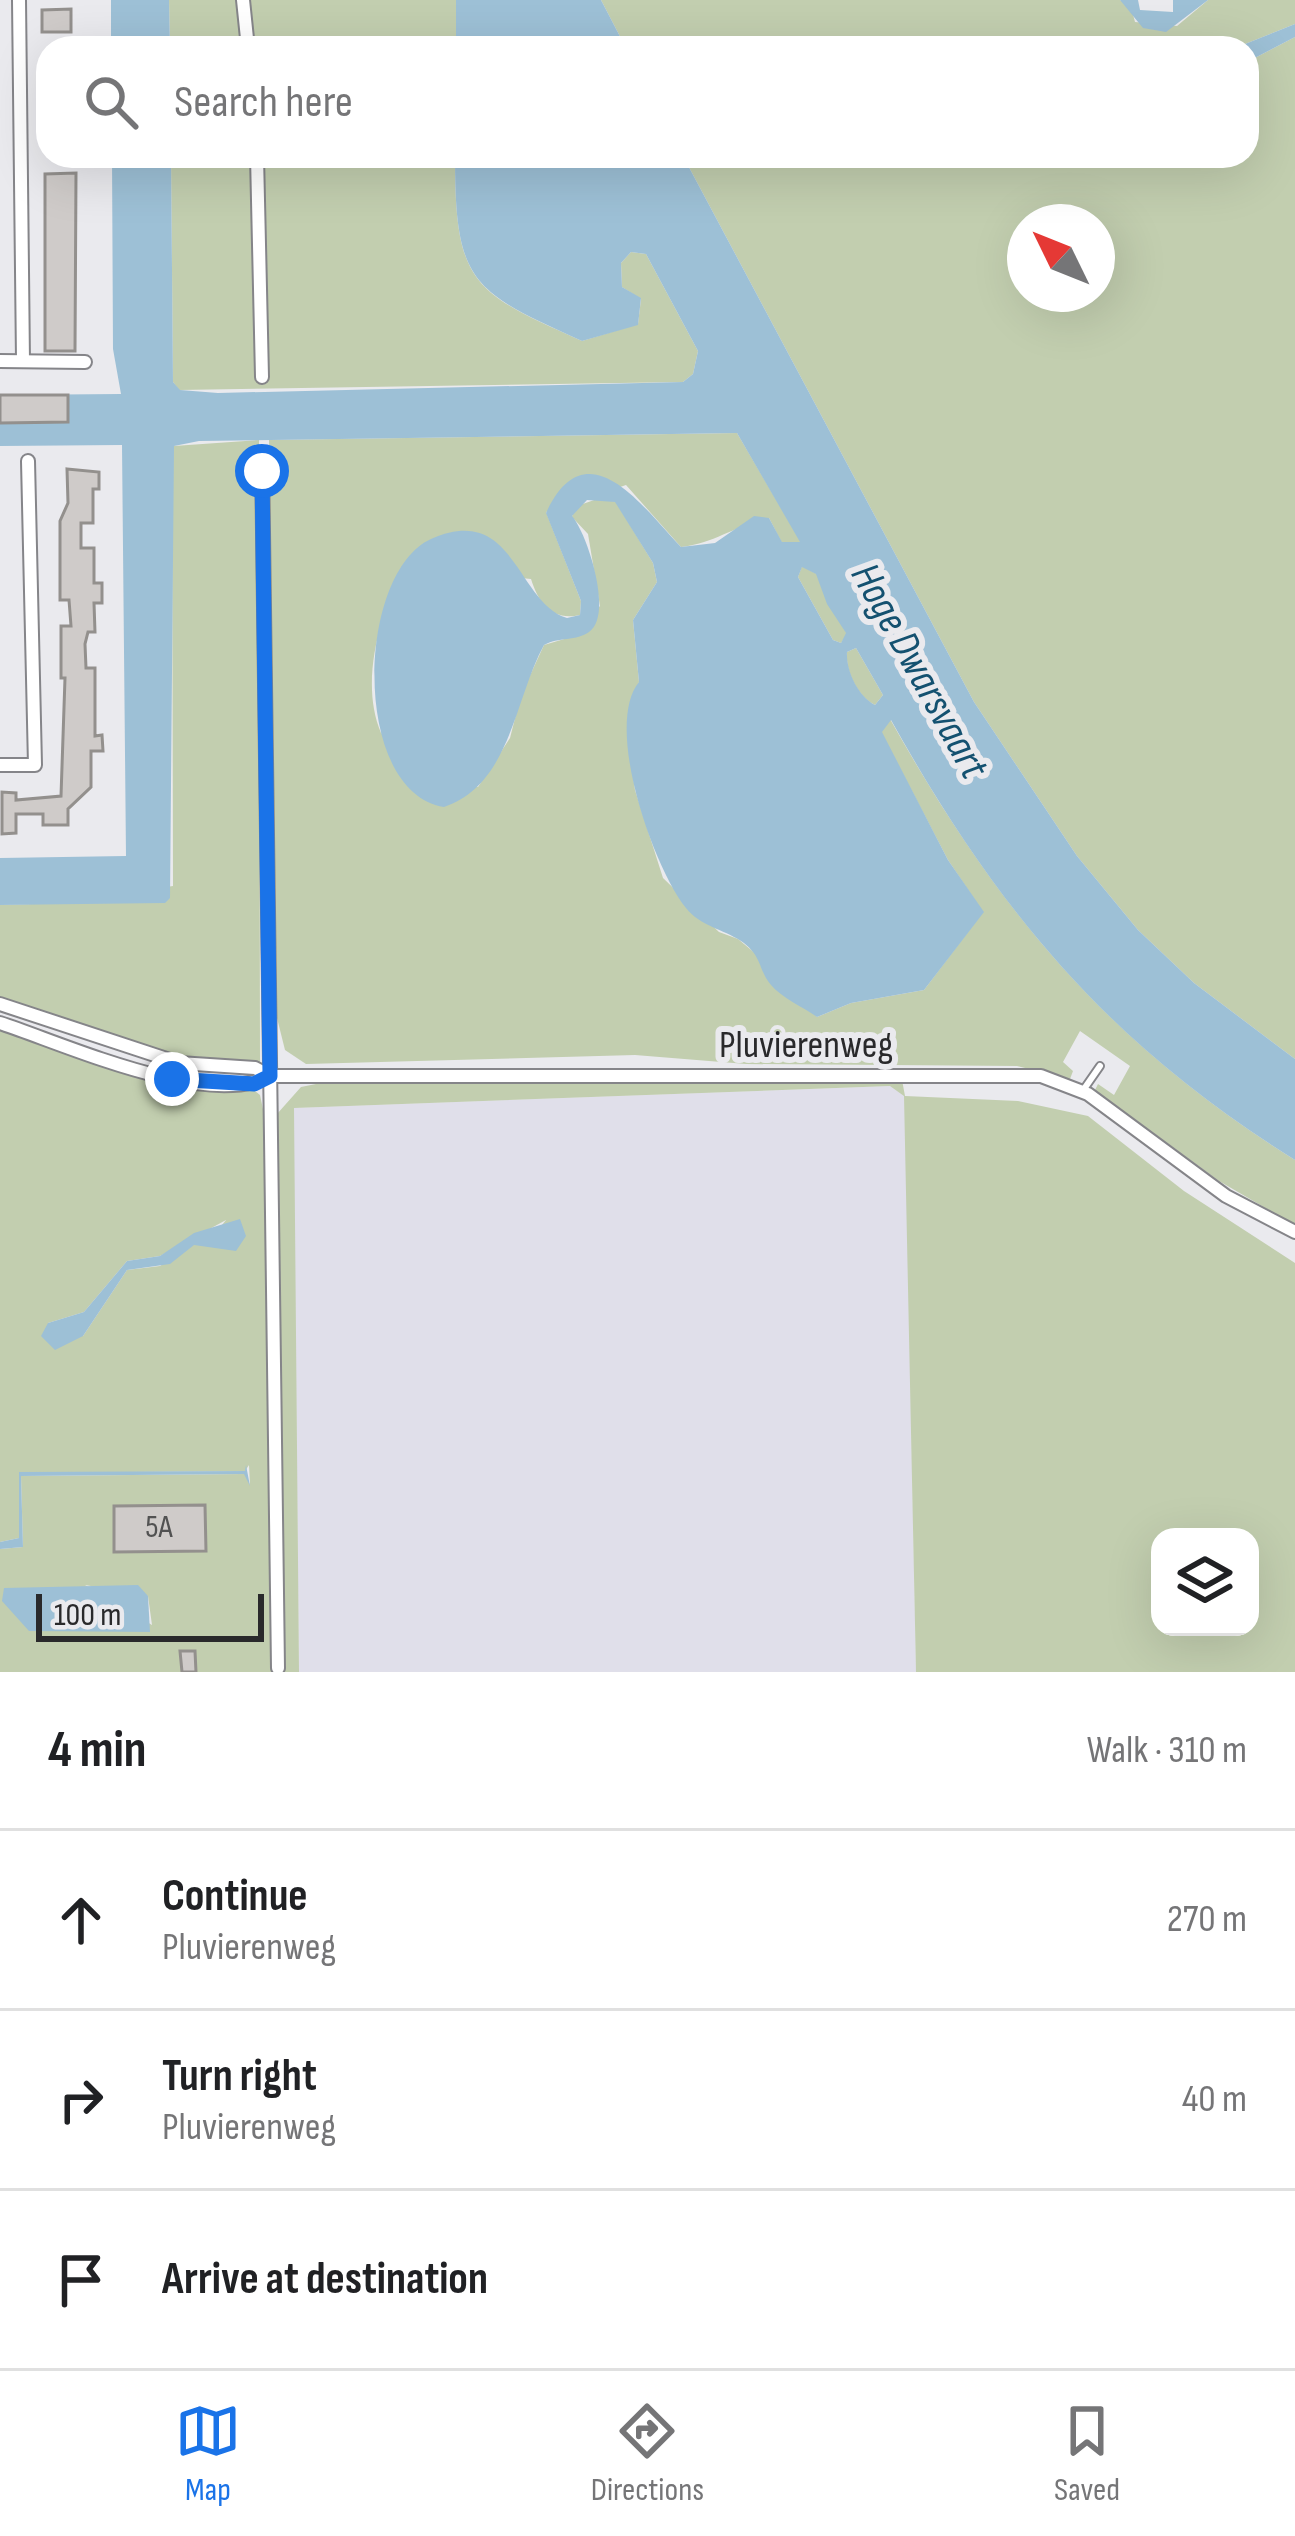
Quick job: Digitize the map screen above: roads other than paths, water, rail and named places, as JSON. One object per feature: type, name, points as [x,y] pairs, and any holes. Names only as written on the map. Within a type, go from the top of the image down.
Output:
[{"type":"street","points":[[19,0],[22,361]]},
{"type":"street","points":[[243,0],[247,36]]},
{"type":"street","points":[[256,168],[262,377]]},
{"type":"street","points":[[0,361],[85,362]]},
{"type":"street","points":[[262,456],[278,1668]]},
{"type":"street","points":[[0,765],[34,765],[28,461]]},
{"type":"street","name":"Pluvierenweg","points":[[0,1004],[179,1063],[255,1068],[270,1076]]},
{"type":"street","name":"Pluvierenweg","points":[[0,1023],[196,1083],[254,1084],[270,1076],[1041,1076],[1082,1092],[1226,1196],[1295,1232]]},
{"type":"lane","points":[[1082,1092],[1100,1066]]},
{"type":"water","points":[[111,0],[169,0],[170,36],[111,36]]},
{"type":"water","points":[[456,0],[601,0],[620,36],[456,36]]},
{"type":"water","points":[[1120,0],[1138,0],[1140,10],[1173,12],[1173,0],[1208,0],[1166,32],[1143,28]]},
{"type":"water","points":[[1295,24],[1295,37],[1259,56],[1259,38]]},
{"type":"water","name":"Hoge Dwarsvaart","points":[[112,168],[171,168],[173,382],[180,390],[218,393],[683,382],[693,374],[698,351],[646,254],[631,252],[621,263],[622,287],[641,298],[638,325],[582,341],[516,309],[477,278],[459,232],[455,168],[689,168],[974,702],[1077,856],[1138,930],[1194,983],[1295,1059],[1295,1160],[1168,1069],[1063,968],[973,853],[891,720],[882,732],[948,860],[984,912],[924,990],[851,1003],[817,1017],[776,990],[748,947],[692,914],[660,862],[630,763],[629,703],[639,682],[633,620],[657,582],[653,563],[615,502],[587,500],[572,516],[595,574],[599,592],[596,623],[584,635],[544,645],[508,738],[484,780],[444,807],[414,793],[392,764],[379,725],[374,680],[388,593],[406,560],[431,539],[459,531],[481,533],[511,559],[550,608],[567,618],[580,615],[581,601],[546,513],[562,487],[579,476],[597,475],[633,497],[681,547],[715,543],[754,516],[769,518],[782,542],[800,542],[737,433],[199,441],[174,446],[170,898],[165,903],[0,905],[0,858],[126,856],[122,445],[0,446],[0,395],[121,394],[113,349]],"holes":[[[802,567],[816,574],[827,604],[846,633],[841,643],[833,640],[798,577]],[[856,648],[883,695],[875,705],[863,696],[851,675],[847,652]]]},
{"type":"water","points":[[240,1219],[246,1236],[236,1251],[194,1245],[170,1264],[127,1270],[83,1336],[55,1350],[41,1336],[48,1323],[84,1312],[127,1261],[160,1256],[194,1233]]},
{"type":"water","points":[[246,1465],[250,1486],[244,1474],[21,1476],[23,1547],[0,1549],[0,1542],[19,1538],[19,1472],[245,1471]]},
{"type":"water","points":[[138,1585],[148,1596],[150,1632],[29,1631],[2,1601],[4,1588]]}]
